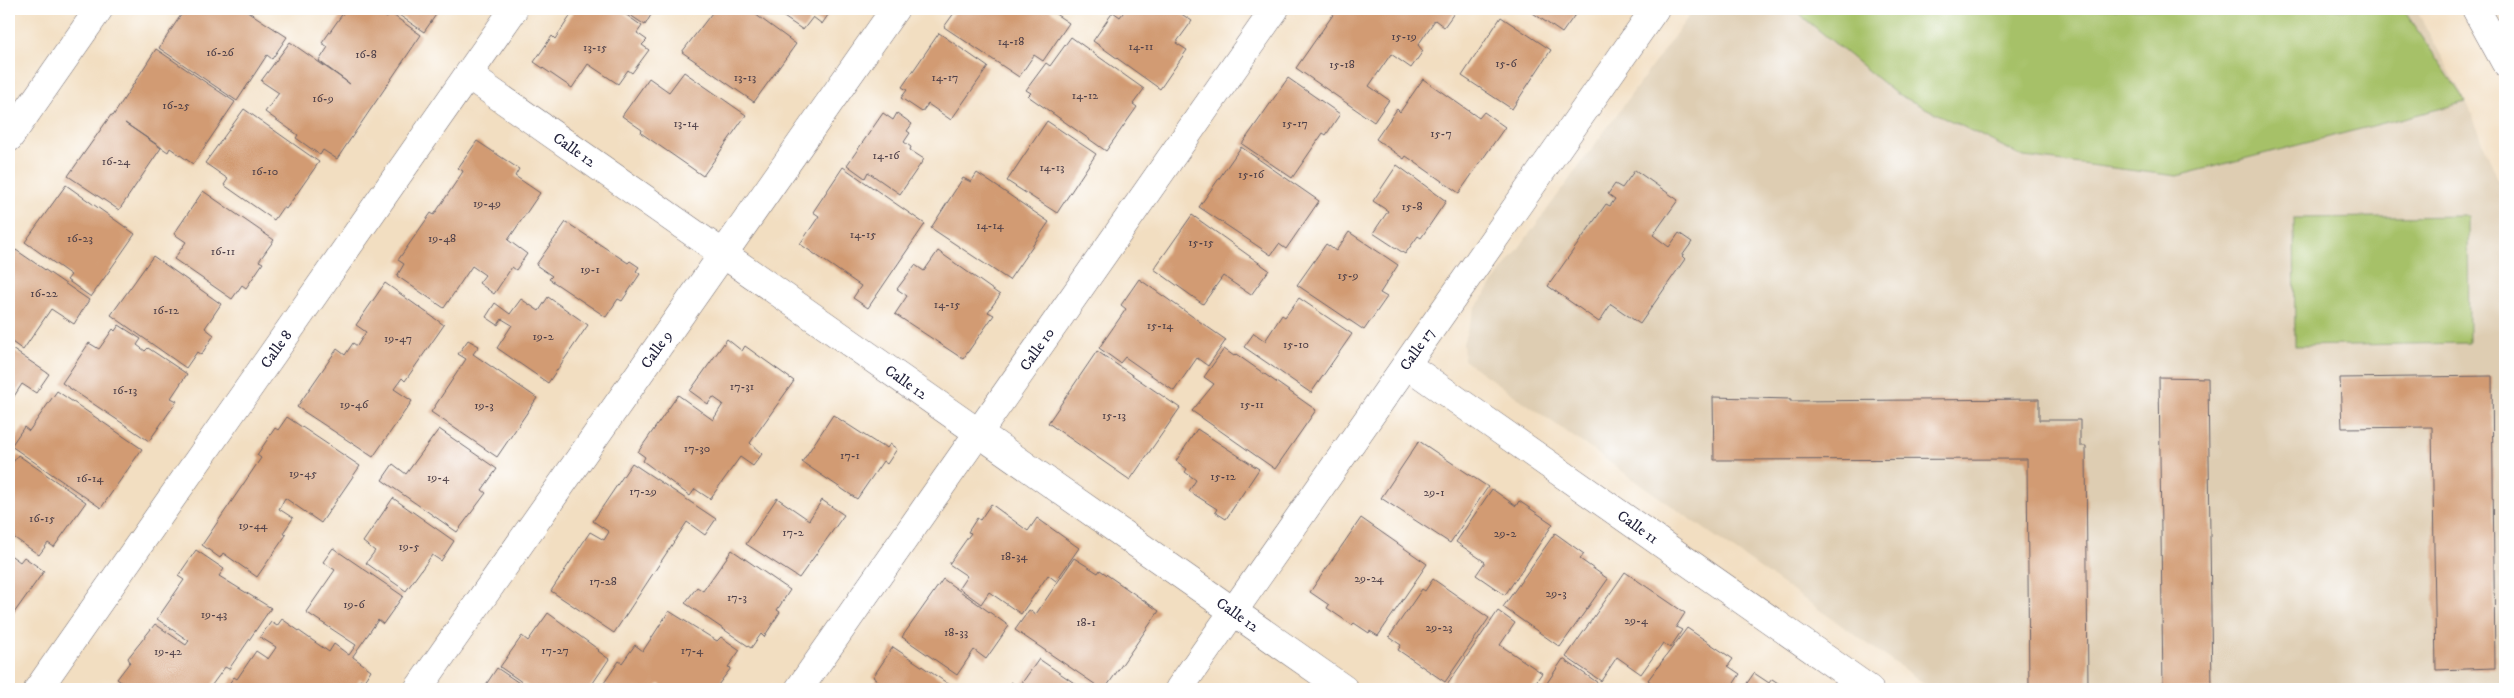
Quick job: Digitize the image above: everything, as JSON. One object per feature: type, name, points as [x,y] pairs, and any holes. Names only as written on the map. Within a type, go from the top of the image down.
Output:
[{"type":"street","points":[[9,138],[99,9]]},
{"type":"street","name":"Calle 8","points":[[38,689],[514,9]]},
{"type":"street","name":"Calle 9","points":[[418,689],[895,9]]},
{"type":"street","name":"Calle 10","points":[[799,689],[1275,9]]},
{"type":"street","name":"Calle 17","points":[[1179,689],[1656,9]]},
{"type":"street","points":[[2476,9],[2505,62]]},
{"type":"street","name":"Calle 12","points":[[468,75],[1344,689]]},
{"type":"street","name":"Calle 11","points":[[1407,364],[1869,689]]},
{"type":"shaded area","points":[[1694,9],[2416,9],[2469,107],[2505,197],[2505,689],[1932,689],[1464,360],[1463,343],[1475,308]]},
{"type":"green space","points":[[1793,9],[2403,9],[2466,102],[2177,176],[2024,157],[1895,93]]},
{"type":"green space","points":[[2468,216],[2469,343],[2295,346],[2294,218]]},
{"type":"building","points":[[185,9],[244,9],[287,37],[272,59],[267,55],[237,101],[159,48]]},
{"type":"building","points":[[346,9],[373,9],[387,18],[390,13],[421,35],[337,159],[323,150],[320,155],[296,138],[298,135],[265,112],[279,93],[261,81],[290,42],[350,84],[319,61],[328,47],[322,43]]},
{"type":"building","points":[[390,9],[440,9],[424,32]]},
{"type":"building","points":[[575,9],[618,9],[642,26],[637,33],[647,40],[642,45],[649,50],[632,73],[628,70],[618,84],[588,64],[572,88],[534,62],[552,36],[555,39]]},
{"type":"building","points":[[621,9],[662,9],[659,13],[654,10],[645,25]]},
{"type":"building","points":[[715,9],[748,9],[796,44],[754,102],[682,52]]},
{"type":"building","points":[[772,9],[832,9],[822,24],[813,17],[803,30]]},
{"type":"building","points":[[957,9],[1048,9],[1069,23],[1043,61],[1034,55],[1019,77],[944,27]]},
{"type":"building","points":[[1126,9],[1174,9],[1192,21],[1176,43],[1187,50],[1160,89],[1093,41],[1113,12],[1120,17]]},
{"type":"building","points":[[1337,9],[1457,9],[1444,27],[1435,20],[1418,45],[1423,51],[1411,68],[1391,54],[1369,86],[1389,100],[1374,122],[1296,68]]},
{"type":"building","points":[[1527,9],[1579,9],[1562,33]]},
{"type":"building","points":[[1501,17],[1551,50],[1512,109],[1462,76]]},
{"type":"building","points":[[939,33],[988,67],[951,120],[928,104],[922,112],[901,98],[907,90],[902,87]]},
{"type":"building","points":[[1071,37],[1144,89],[1133,104],[1137,107],[1106,151],[1028,96],[1031,93],[1026,90],[1046,63],[1050,66]]},
{"type":"building","points":[[156,49],[235,102],[193,164],[170,148],[168,152],[125,123],[161,148],[119,210],[68,176],[111,115],[113,116]]},
{"type":"building","points":[[684,72],[746,115],[703,176],[641,133],[642,130],[622,116],[649,78],[669,92]]},
{"type":"building","points":[[1288,78],[1340,114],[1326,135],[1323,133],[1292,178],[1242,144]]},
{"type":"building","points":[[1423,79],[1479,118],[1484,112],[1505,127],[1459,193],[1406,156],[1404,159],[1376,139],[1397,109],[1400,112]]},
{"type":"building","points":[[244,109],[319,162],[286,209],[283,207],[274,220],[224,185],[228,179],[205,163]]},
{"type":"building","points":[[883,113],[893,120],[897,113],[912,124],[907,131],[910,133],[904,142],[911,147],[910,150],[924,159],[900,194],[868,172],[865,178],[847,165]]},
{"type":"building","points":[[1047,121],[1096,154],[1057,213],[1007,181]]},
{"type":"building","points":[[477,141],[519,169],[515,176],[540,193],[508,240],[527,254],[516,270],[512,267],[494,294],[479,283],[485,275],[472,266],[444,308],[397,276],[404,264],[398,260],[431,213],[434,215],[462,173],[463,171],[458,168]]},
{"type":"building","points":[[1241,147],[1319,201],[1286,249],[1279,244],[1271,255],[1199,207]]},
{"type":"building","points":[[1397,165],[1446,201],[1421,238],[1418,236],[1405,254],[1373,233],[1388,211],[1373,201]]},
{"type":"building","points":[[843,167],[925,224],[868,308],[853,298],[861,286],[800,244],[819,216],[813,212]]},
{"type":"building","points":[[1635,170],[1678,200],[1653,235],[1669,247],[1679,233],[1692,242],[1682,256],[1685,259],[1640,324],[1611,304],[1599,322],[1548,286],[1606,204],[1610,206],[1615,199],[1608,194],[1615,184],[1622,188]]},
{"type":"building","points":[[977,173],[1049,222],[1009,280],[931,228],[963,178],[971,182]]},
{"type":"building","points":[[66,185],[135,234],[91,297],[67,280],[71,275],[25,242]]},
{"type":"building","points":[[203,191],[274,240],[259,261],[263,263],[246,288],[242,285],[232,299],[174,259],[186,242],[174,234]]},
{"type":"building","points":[[1192,215],[1269,270],[1251,295],[1223,276],[1203,304],[1154,269]]},
{"type":"building","points":[[566,222],[628,263],[630,261],[639,267],[636,271],[640,274],[622,301],[618,299],[606,317],[549,279],[552,276],[536,265]]},
{"type":"building","points":[[1349,232],[1398,265],[1380,293],[1387,297],[1364,330],[1297,285],[1326,244],[1336,251]]},
{"type":"building","points":[[16,250],[89,300],[74,324],[51,309],[23,350],[9,340],[9,261]]},
{"type":"building","points":[[938,251],[1000,295],[988,312],[994,315],[963,359],[895,314],[907,296],[897,289],[915,265],[924,271]]},
{"type":"building","points":[[153,256],[221,304],[205,328],[214,335],[201,355],[197,352],[186,368],[111,315]]},
{"type":"building","points":[[1139,279],[1226,340],[1208,366],[1197,358],[1174,391],[1125,357],[1120,363],[1099,348],[1126,309],[1121,305]]},
{"type":"building","points":[[385,283],[444,325],[405,381],[402,378],[394,389],[412,401],[373,457],[297,407],[337,349],[345,355],[353,343],[357,346],[366,332],[356,325]]},
{"type":"building","points":[[548,297],[588,325],[548,383],[497,348],[512,325],[502,319],[498,325],[486,317],[495,303],[510,314],[521,299],[539,311]]},
{"type":"building","points":[[1299,298],[1352,334],[1311,393],[1244,347],[1254,333],[1265,341],[1282,315],[1285,317]]},
{"type":"building","points":[[119,325],[141,339],[137,345],[145,351],[148,348],[187,374],[171,398],[177,401],[149,441],[62,383],[89,343],[99,349],[113,329],[115,331]]},
{"type":"building","points":[[727,339],[742,351],[745,346],[794,381],[750,443],[762,454],[753,466],[740,457],[710,499],[695,489],[690,496],[643,461],[645,457],[638,452],[678,395],[713,420],[723,404],[713,397],[708,404],[690,391]]},
{"type":"building","points":[[468,340],[479,346],[473,354],[537,398],[497,457],[431,412],[466,359],[458,354]]},
{"type":"building","points":[[9,347],[49,374],[36,393],[22,384],[9,404]]},
{"type":"building","points":[[1224,349],[1234,356],[1236,354],[1316,410],[1275,469],[1192,411],[1214,384],[1204,377]]},
{"type":"building","points":[[1097,351],[1180,408],[1130,480],[1048,423]]},
{"type":"building","points":[[2492,376],[2495,668],[2436,670],[2432,427],[2342,428],[2340,378]]},
{"type":"building","points":[[2159,377],[2208,378],[2212,689],[2163,689]]},
{"type":"building","points":[[57,391],[142,449],[101,508],[11,446],[24,427],[29,431]]},
{"type":"building","points":[[1713,397],[1790,399],[1790,401],[2039,399],[2039,420],[2080,420],[2080,446],[2086,446],[2088,689],[2029,689],[2027,459],[1714,460]]},
{"type":"building","points":[[833,415],[881,446],[882,444],[887,448],[890,444],[897,449],[887,464],[883,461],[857,499],[802,462]]},
{"type":"building","points":[[287,417],[360,466],[321,523],[285,498],[279,509],[293,518],[283,533],[286,535],[257,577],[223,553],[220,558],[202,545],[261,458],[257,455],[275,428],[278,430]]},
{"type":"building","points":[[439,429],[497,469],[482,490],[486,493],[457,532],[382,480],[393,464],[406,474]]},
{"type":"building","points":[[1197,429],[1259,469],[1226,519],[1215,512],[1217,509],[1189,491],[1196,480],[1185,472],[1187,469],[1176,461]]},
{"type":"building","points":[[1419,441],[1488,487],[1450,543],[1381,498]]},
{"type":"building","points":[[18,455],[86,502],[54,547],[48,543],[39,555],[9,534],[9,468]]},
{"type":"building","points":[[632,463],[716,519],[705,535],[687,522],[614,633],[551,591],[590,532],[604,540],[609,532],[593,521]]},
{"type":"building","points":[[1492,489],[1516,506],[1519,501],[1553,524],[1505,595],[1476,575],[1485,562],[1456,542]]},
{"type":"building","points":[[393,498],[454,541],[441,561],[432,555],[406,591],[366,563],[375,551],[363,542]]},
{"type":"building","points":[[777,498],[809,520],[822,500],[844,515],[799,578],[746,544]]},
{"type":"building","points":[[991,504],[1028,531],[1037,518],[1079,548],[1056,581],[1048,575],[1021,614],[989,592],[981,604],[959,588],[967,576],[949,564],[971,533],[968,532],[977,518],[980,520]]},
{"type":"building","points":[[1361,518],[1427,564],[1378,636],[1370,631],[1369,633],[1354,623],[1352,625],[1327,608],[1329,605],[1310,592]]},
{"type":"building","points":[[1555,533],[1584,554],[1580,559],[1608,579],[1560,647],[1503,607]]},
{"type":"building","points":[[333,548],[403,596],[383,624],[378,620],[353,656],[371,670],[364,681],[360,679],[353,689],[225,689],[234,677],[237,679],[256,651],[268,659],[275,649],[276,647],[260,637],[271,622],[277,626],[282,619],[329,652],[334,644],[349,655],[356,645],[306,612],[335,570],[323,562]]},
{"type":"building","points":[[196,550],[224,569],[219,576],[271,608],[229,669],[225,667],[209,689],[131,689],[117,679],[130,662],[128,658],[155,624],[186,645],[189,641],[157,619],[184,580],[178,576]]},
{"type":"building","points":[[732,550],[790,590],[777,610],[780,612],[764,637],[761,634],[751,648],[685,603],[697,587],[703,591]]},
{"type":"building","points":[[9,554],[20,562],[24,557],[44,571],[9,620]]},
{"type":"building","points":[[1074,558],[1098,573],[1100,570],[1159,611],[1105,689],[1102,689],[1015,630],[1029,610],[1036,614]]},
{"type":"building","points":[[1625,572],[1685,613],[1676,627],[1682,630],[1670,648],[1663,643],[1641,674],[1617,657],[1601,681],[1566,657]]},
{"type":"building","points":[[943,579],[1009,626],[986,659],[974,650],[957,675],[902,637]]},
{"type":"building","points":[[1433,579],[1489,618],[1445,682],[1398,650],[1401,645],[1389,637],[1422,589],[1425,591]]},
{"type":"building","points":[[669,611],[717,641],[721,637],[740,650],[728,667],[731,668],[715,689],[666,689],[659,684],[655,689],[607,689],[609,687],[604,683],[619,661],[622,663],[635,645],[643,651]]},
{"type":"building","points":[[1498,611],[1515,623],[1500,645],[1542,673],[1531,689],[1454,689],[1447,685]]},
{"type":"building","points":[[548,613],[609,659],[589,689],[532,689],[500,667],[522,636],[528,641]]},
{"type":"building","points":[[1687,628],[1733,659],[1728,666],[1740,674],[1730,689],[1650,689],[1653,684],[1648,680]]},
{"type":"building","points":[[893,647],[956,689],[871,689],[877,680],[873,677]]},
{"type":"building","points":[[1039,659],[1083,689],[1006,689],[1011,682],[1019,687]]},
{"type":"building","points":[[1563,659],[1607,689],[1543,689]]},
{"type":"building","points":[[497,668],[528,689],[483,689]]},
{"type":"building","points":[[1754,673],[1769,683],[1772,679],[1787,689],[1743,689]]}]
